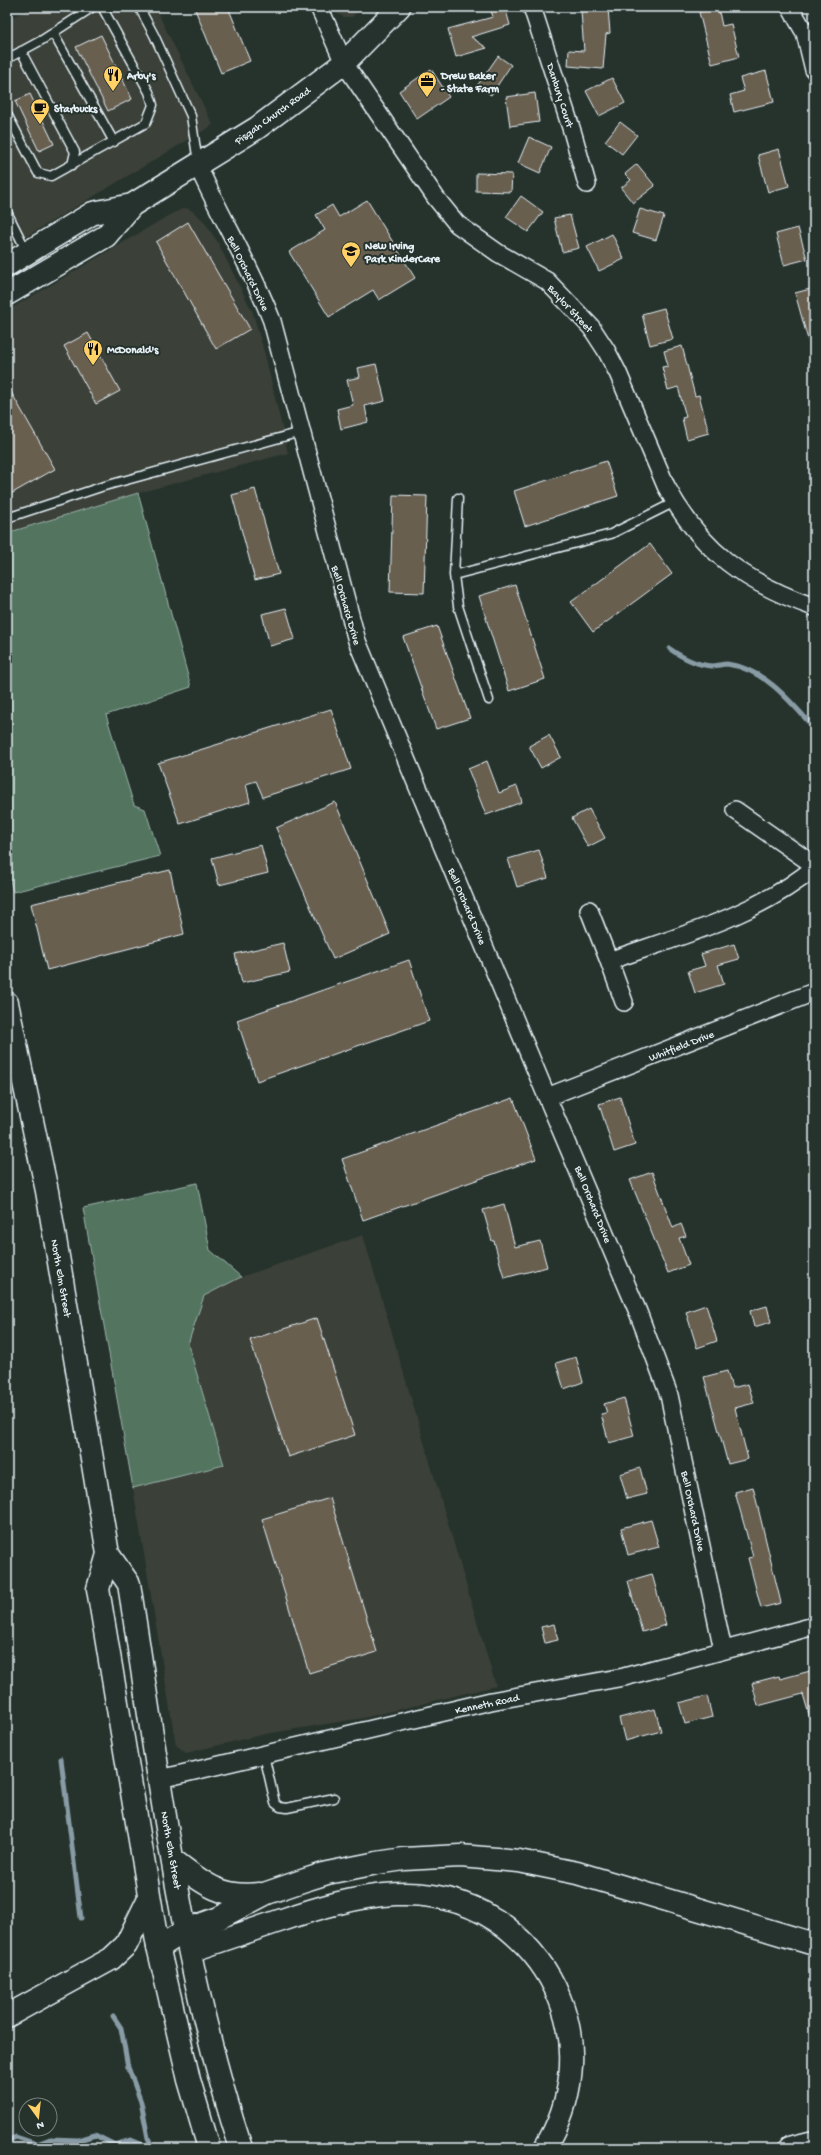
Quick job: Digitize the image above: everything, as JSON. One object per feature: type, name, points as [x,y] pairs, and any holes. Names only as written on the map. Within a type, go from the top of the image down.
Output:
[{"type":"main road","name":"Pisgah Church Road","points":[[7,265],[93,213],[132,205],[198,166],[257,128],[344,62],[399,7]]},
{"type":"main road","name":"Pisgah Church Road","points":[[7,294],[106,236],[132,205]]},
{"type":"main road","name":"North Elm Street","points":[[7,1003],[47,1191],[108,1554],[129,1584],[173,1860],[190,1951],[219,2072],[241,2148]]},
{"type":"main road","name":"North Elm Street","points":[[108,1554],[98,1589],[149,1898],[158,1948],[189,2080],[209,2148]]},
{"type":"main road","points":[[158,1948],[186,1930],[219,1918],[267,1893],[326,1874],[377,1863],[433,1857],[489,1857],[520,1860],[577,1873],[814,1944]]},
{"type":"main road","points":[[173,1860],[200,1882],[221,1892],[247,1895],[267,1893]]},
{"type":"main road","points":[[190,1951],[334,1903],[380,1894],[423,1894],[462,1903],[480,1911],[518,1937],[531,1950],[554,1985],[568,2024],[571,2047],[568,2092],[562,2115],[545,2148]]},
{"type":"main road","points":[[7,2016],[101,1966],[115,1956],[126,1945],[149,1898]]},
{"type":"main road","points":[[790,2148],[814,2142]]},
{"type":"street","name":"Baylor Street","points":[[319,7],[344,62],[436,198],[457,224],[498,253],[547,282],[591,327],[618,373],[675,502],[712,549],[749,579],[773,591],[814,607]]},
{"type":"street","name":"Danbury Court","points":[[532,7],[573,134],[587,184]]},
{"type":"street","points":[[790,7],[810,32],[814,70]]},
{"type":"street","name":"Bell Orchard Drive","points":[[198,166],[220,215],[262,296],[272,321],[357,641],[638,1312],[669,1396],[723,1650]]},
{"type":"street","points":[[609,961],[718,922],[772,898],[796,883],[814,867],[734,810]]},
{"type":"street","points":[[589,910],[624,1002]]},
{"type":"street","name":"Whitfield Drive","points":[[548,1097],[814,992]]},
{"type":"street","name":"Kenneth Road","points":[[160,1779],[514,1696],[624,1677],[814,1626]]},
{"type":"lane","points":[[7,59],[53,33],[93,7]]},
{"type":"lane","points":[[7,114],[38,173],[51,176],[146,123],[153,106],[149,92],[102,7]]},
{"type":"lane","points":[[139,7],[191,116],[198,166]]},
{"type":"lane","points":[[53,33],[114,142]]},
{"type":"lane","points":[[21,51],[75,152],[72,165]]},
{"type":"lane","points":[[7,212],[27,253]]},
{"type":"lane","points":[[7,518],[101,487],[301,432]]},
{"type":"lane","points":[[458,498],[454,575],[458,606],[489,700]]},
{"type":"lane","points":[[454,575],[611,534],[675,502]]},
{"type":"lane","points":[[264,1755],[275,1803],[280,1807],[287,1808],[334,1798]]},
{"type":"shaded area","points":[[33,7],[155,7],[213,125],[7,248],[7,20]]},
{"type":"shaded area","points":[[334,7],[362,7],[352,17],[344,17],[336,13]]},
{"type":"shaded area","points":[[185,208],[191,210],[203,220],[217,241],[253,313],[265,355],[288,453],[138,493],[7,533],[7,311],[173,213]]},
{"type":"shaded area","points":[[363,1235],[496,1686],[363,1718],[265,1734],[186,1753],[176,1745],[133,1488],[224,1465],[188,1344],[204,1296],[241,1277]]},
{"type":"green space","points":[[138,493],[191,687],[106,715],[134,805],[145,809],[160,856],[13,892],[7,868],[7,533]]},
{"type":"green space","points":[[197,1183],[210,1250],[241,1277],[204,1296],[188,1344],[224,1465],[133,1488],[83,1208]]},
{"type":"building","points":[[194,7],[228,7],[250,61],[221,73]]},
{"type":"building","points":[[490,7],[505,7],[510,25],[471,37],[487,48],[456,57],[448,29],[493,17]]},
{"type":"building","points":[[718,7],[722,26],[731,24],[739,57],[712,64],[699,12]]},
{"type":"building","points":[[608,8],[610,33],[606,34],[603,69],[568,66],[569,50],[584,51],[581,11]]},
{"type":"building","points":[[101,35],[132,99],[108,111],[76,47]]},
{"type":"building","points":[[498,56],[511,65],[491,95],[477,86]]},
{"type":"building","points":[[431,69],[449,97],[417,119],[399,91]]},
{"type":"building","points":[[766,71],[774,102],[734,112],[730,95],[744,91],[740,78]]},
{"type":"building","points":[[612,78],[625,103],[599,116],[586,91]]},
{"type":"building","points":[[535,93],[539,122],[510,126],[506,97]]},
{"type":"building","points":[[30,94],[54,144],[39,151],[15,101]]},
{"type":"building","points":[[620,122],[637,135],[622,154],[605,141]]},
{"type":"building","points":[[529,137],[551,147],[540,173],[518,163]]},
{"type":"building","points":[[779,149],[789,186],[768,192],[758,155]]},
{"type":"building","points":[[637,164],[655,186],[633,203],[621,188],[631,180],[625,174]]},
{"type":"building","points":[[476,173],[512,174],[511,192],[476,191]]},
{"type":"building","points":[[521,196],[543,212],[528,232],[506,217]]},
{"type":"building","points":[[367,200],[415,278],[379,300],[373,290],[329,317],[289,252],[325,230],[316,215],[332,205],[339,217]]},
{"type":"building","points":[[640,209],[664,216],[656,240],[632,233]]},
{"type":"building","points":[[570,215],[579,248],[562,252],[554,218]]},
{"type":"building","points":[[188,222],[250,329],[216,349],[156,242]]},
{"type":"building","points":[[798,228],[807,259],[784,265],[776,234]]},
{"type":"building","points":[[612,234],[624,259],[599,271],[587,247]]},
{"type":"building","points":[[814,288],[814,347],[810,347],[795,293]]},
{"type":"building","points":[[664,308],[673,339],[650,345],[642,314]]},
{"type":"building","points":[[88,333],[120,391],[96,404],[64,346]]},
{"type":"building","points":[[682,346],[695,396],[699,395],[709,433],[687,439],[682,418],[686,417],[678,387],[668,390],[662,367],[668,366],[664,351]]},
{"type":"building","points":[[376,364],[385,401],[365,406],[368,422],[341,429],[337,409],[353,405],[347,380],[360,377],[358,368]]},
{"type":"building","points":[[7,385],[55,469],[7,496]]},
{"type":"building","points":[[606,461],[618,496],[525,526],[514,491]]},
{"type":"building","points":[[255,489],[279,574],[255,580],[232,495]]},
{"type":"building","points":[[393,495],[427,496],[424,593],[390,592]]},
{"type":"building","points":[[650,544],[672,574],[593,632],[571,602]]},
{"type":"building","points":[[515,585],[545,679],[509,691],[479,596]]},
{"type":"building","points":[[286,608],[295,639],[270,646],[262,614]]},
{"type":"building","points":[[437,626],[470,718],[436,729],[403,637]]},
{"type":"building","points":[[331,709],[351,769],[263,797],[256,781],[246,784],[250,802],[180,824],[158,763]]},
{"type":"building","points":[[549,735],[561,757],[541,768],[529,746]]},
{"type":"building","points":[[487,761],[499,793],[517,786],[522,802],[486,815],[468,769]]},
{"type":"building","points":[[335,802],[390,934],[333,959],[276,828]]},
{"type":"building","points":[[589,809],[605,838],[588,847],[572,818]]},
{"type":"building","points":[[261,845],[268,873],[219,885],[212,858]]},
{"type":"building","points":[[539,850],[548,878],[517,887],[508,859]]},
{"type":"building","points":[[170,870],[184,934],[47,970],[31,904]]},
{"type":"building","points":[[283,943],[290,972],[242,983],[235,954]]},
{"type":"building","points":[[734,944],[739,959],[718,965],[724,984],[695,993],[688,971],[705,966],[701,954]]},
{"type":"building","points":[[409,960],[429,1021],[257,1081],[237,1020]]},
{"type":"building","points":[[620,1097],[635,1145],[614,1152],[599,1104]]},
{"type":"building","points":[[513,1098],[536,1159],[363,1220],[342,1159]]},
{"type":"building","points":[[652,1172],[673,1228],[681,1224],[686,1236],[679,1238],[689,1265],[668,1273],[630,1180]]},
{"type":"building","points":[[504,1204],[515,1247],[540,1241],[547,1267],[504,1278],[494,1241],[492,1241],[483,1210]]},
{"type":"building","points":[[706,1305],[717,1341],[697,1348],[686,1312]]},
{"type":"building","points":[[767,1306],[771,1322],[754,1327],[750,1311]]},
{"type":"building","points":[[317,1318],[355,1435],[288,1457],[250,1340]]},
{"type":"building","points":[[576,1357],[583,1382],[564,1389],[556,1363]]},
{"type":"building","points":[[727,1371],[732,1388],[748,1384],[754,1403],[735,1408],[748,1459],[728,1464],[704,1377]]},
{"type":"building","points":[[624,1398],[634,1436],[609,1443],[601,1414],[607,1413],[604,1404]]},
{"type":"building","points":[[640,1468],[647,1494],[627,1499],[620,1474]]},
{"type":"building","points":[[753,1487],[781,1603],[761,1608],[748,1558],[753,1557],[735,1492]]},
{"type":"building","points":[[330,1498],[377,1652],[309,1673],[262,1519]]},
{"type":"building","points":[[651,1520],[659,1547],[628,1555],[621,1528]]},
{"type":"building","points":[[652,1574],[666,1625],[642,1632],[628,1581]]},
{"type":"building","points":[[554,1624],[558,1640],[545,1643],[541,1627]]},
{"type":"building","points":[[814,1670],[814,1717],[810,1718],[803,1694],[758,1706],[752,1683],[779,1676],[780,1679]]},
{"type":"building","points":[[707,1696],[712,1717],[685,1724],[679,1703]]},
{"type":"building","points":[[655,1709],[661,1731],[625,1741],[619,1718]]},
{"type":"waterway","points":[[670,649],[695,663],[712,666],[727,664],[741,667],[753,672],[776,688],[814,728]]},
{"type":"waterway","points":[[61,1759],[81,1918]]},
{"type":"waterway","points":[[113,2016],[121,2028],[128,2067],[141,2102],[148,2138],[153,2148]]},
{"type":"waterway","points":[[7,2141],[16,2137],[37,2144],[50,2139],[79,2140],[95,2135],[115,2145],[131,2140],[150,2148]]},
{"type":"place","name":"Arby's","points":[[113,92]]},
{"type":"place","name":"Drew Baker - State Farm","points":[[427,98]]},
{"type":"place","name":"Starbucks","points":[[40,125]]},
{"type":"place","name":"New Irving Park KinderCare","points":[[351,268]]},
{"type":"place","name":"McDonald's","points":[[93,366]]}]
